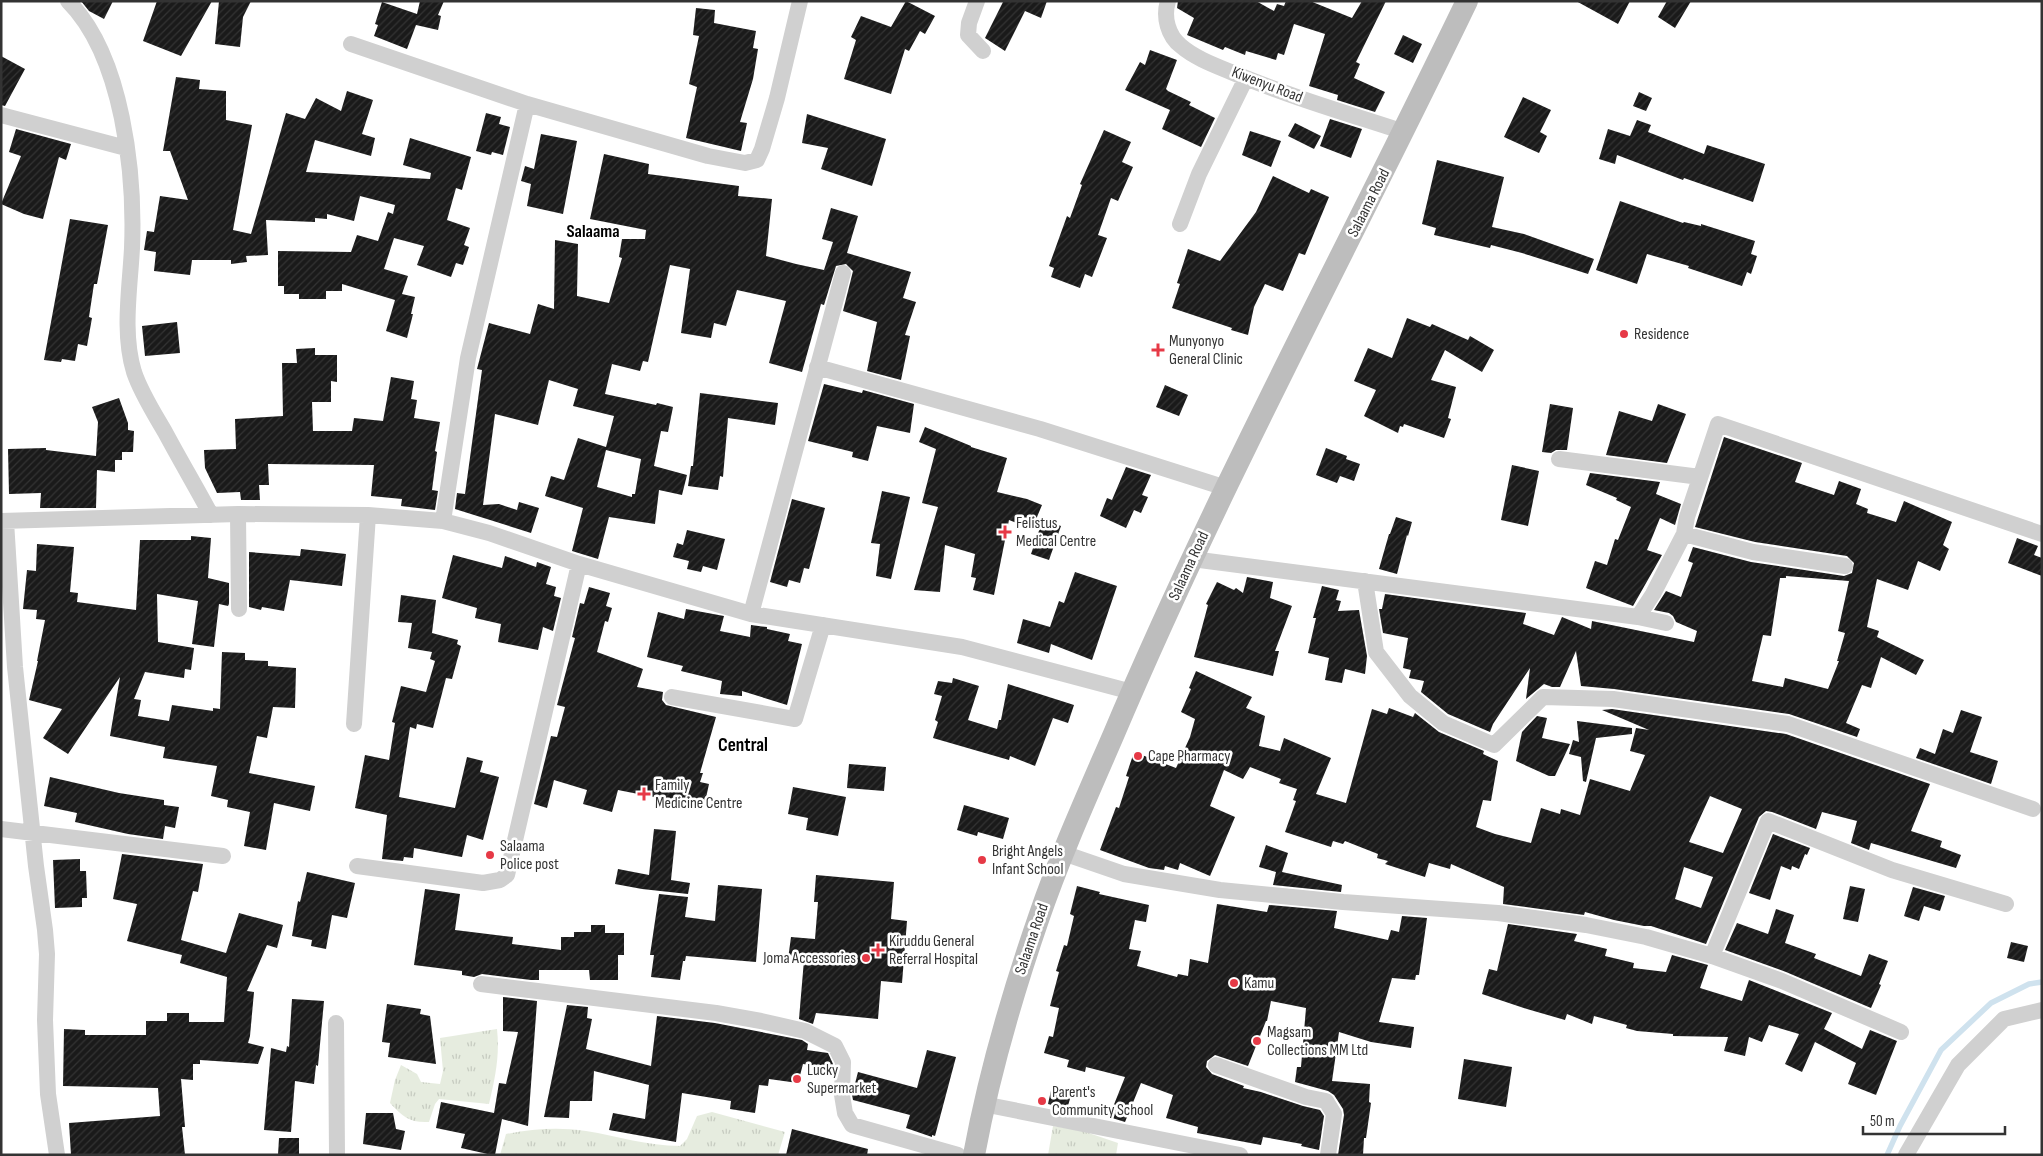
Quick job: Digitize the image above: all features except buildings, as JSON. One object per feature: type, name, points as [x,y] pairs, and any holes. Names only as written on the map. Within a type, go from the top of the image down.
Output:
[{"type":"main road","name":"Salaama Road","points":[[974,1155],[983,1104],[1006,1020],[1039,917],[1063,853],[1132,692],[1192,559],[1467,1]]},
{"type":"street","points":[[68,1],[84,22],[106,64],[115,90],[126,148],[134,213],[128,336],[134,372],[146,399],[212,514]]},
{"type":"street","points":[[350,44],[527,104],[708,156],[745,163],[757,160],[762,149],[777,98],[800,1]]},
{"type":"street","points":[[977,1],[969,22],[968,35],[983,50]]},
{"type":"street","name":"Kiwenyu Road","points":[[1168,1],[1166,7],[1167,24],[1172,37],[1180,46],[1199,58],[1272,90],[1404,132]]},
{"type":"street","points":[[1180,224],[1199,174],[1246,78]]},
{"type":"street","points":[[443,521],[468,358],[527,104]]},
{"type":"street","points":[[1,115],[126,148]]},
{"type":"street","points":[[751,614],[843,273]]},
{"type":"street","points":[[817,367],[1040,429],[1226,488]]},
{"type":"street","points":[[1638,617],[1653,594],[1684,534],[1687,517],[1718,424],[2042,534]]},
{"type":"street","points":[[1559,459],[1700,477]]},
{"type":"street","points":[[57,1155],[48,1094],[45,1020],[47,954],[15,667],[3,521],[212,514],[368,515],[443,521],[489,533],[579,564],[751,614],[962,647],[1132,692]]},
{"type":"street","points":[[238,514],[239,609]]},
{"type":"street","points":[[354,724],[368,515]]},
{"type":"street","points":[[1684,534],[1753,552],[1844,566]]},
{"type":"street","points":[[1192,559],[1638,617],[1666,623]]},
{"type":"street","points":[[357,866],[483,884],[500,880],[507,875],[579,564]]},
{"type":"street","points":[[1365,581],[1376,652],[1410,696],[1442,723],[1494,745],[1543,697],[1613,699],[1788,724],[2033,808]]},
{"type":"street","points":[[672,697],[795,719],[823,625]]},
{"type":"street","points":[[1712,956],[1768,821],[1892,870],[2006,904]]},
{"type":"street","points":[[1,829],[223,856]]},
{"type":"street","points":[[1063,853],[1143,879],[1220,890],[1344,902],[1498,913],[1586,924],[1646,937],[1712,956],[1782,981],[1901,1032]]},
{"type":"street","points":[[481,984],[716,1013],[805,1031],[835,1046],[843,1062],[842,1096],[845,1113],[852,1125],[958,1155]]},
{"type":"street","points":[[1906,1155],[1958,1065],[2004,1019],[2042,1010]]},
{"type":"street","points":[[336,1024],[337,1155]]},
{"type":"street","points":[[1216,1065],[1306,1097],[1326,1101],[1334,1114],[1328,1155]]},
{"type":"street","points":[[983,1104],[1240,1155]]},
{"type":"green space","points":[[497,1029],[497,1058],[489,1104],[439,1099],[435,1104],[429,1122],[422,1122],[407,1118],[390,1103],[395,1080],[401,1065],[417,1074],[421,1082],[440,1084],[443,1071],[440,1038]]},
{"type":"green space","points":[[712,1112],[785,1132],[778,1155],[500,1155],[506,1134],[546,1129],[586,1131],[644,1143],[680,1146],[687,1139],[697,1116]]},
{"type":"green space","points":[[1053,1126],[1080,1130],[1118,1143],[1116,1155],[1048,1155]]},
{"type":"waterway","points":[[1887,1155],[1900,1126],[1941,1050],[1991,1003],[2029,984],[2042,982]]},
{"type":"place","name":"Residence","points":[[1624,334]]},
{"type":"place","name":"Munyonyo General Clinic","points":[[1158,350]]},
{"type":"place","name":"Felistus Medical Centre","points":[[1005,532]]},
{"type":"place","name":"Cape Pharmacy","points":[[1138,756]]},
{"type":"place","name":"Family Medicine Centre","points":[[644,794]]},
{"type":"place","name":"Salaama Police post","points":[[490,855]]},
{"type":"place","name":"Bright Angels Infant School","points":[[982,860]]},
{"type":"place","name":"Kiruddu General Referral Hospital","points":[[878,950]]},
{"type":"place","name":"Joma Accessories","points":[[866,958]]},
{"type":"place","name":"Kamu","points":[[1234,983]]},
{"type":"place","name":"Magsam Collections MM Ltd","points":[[1257,1041]]},
{"type":"place","name":"Lucky Supermarket","points":[[797,1079]]},
{"type":"place","name":"Parent's Community School","points":[[1042,1101]]},
{"type":"district","name":"Salaama","points":[[593,231]]},
{"type":"district","name":"Central","points":[[743,745]]}]
